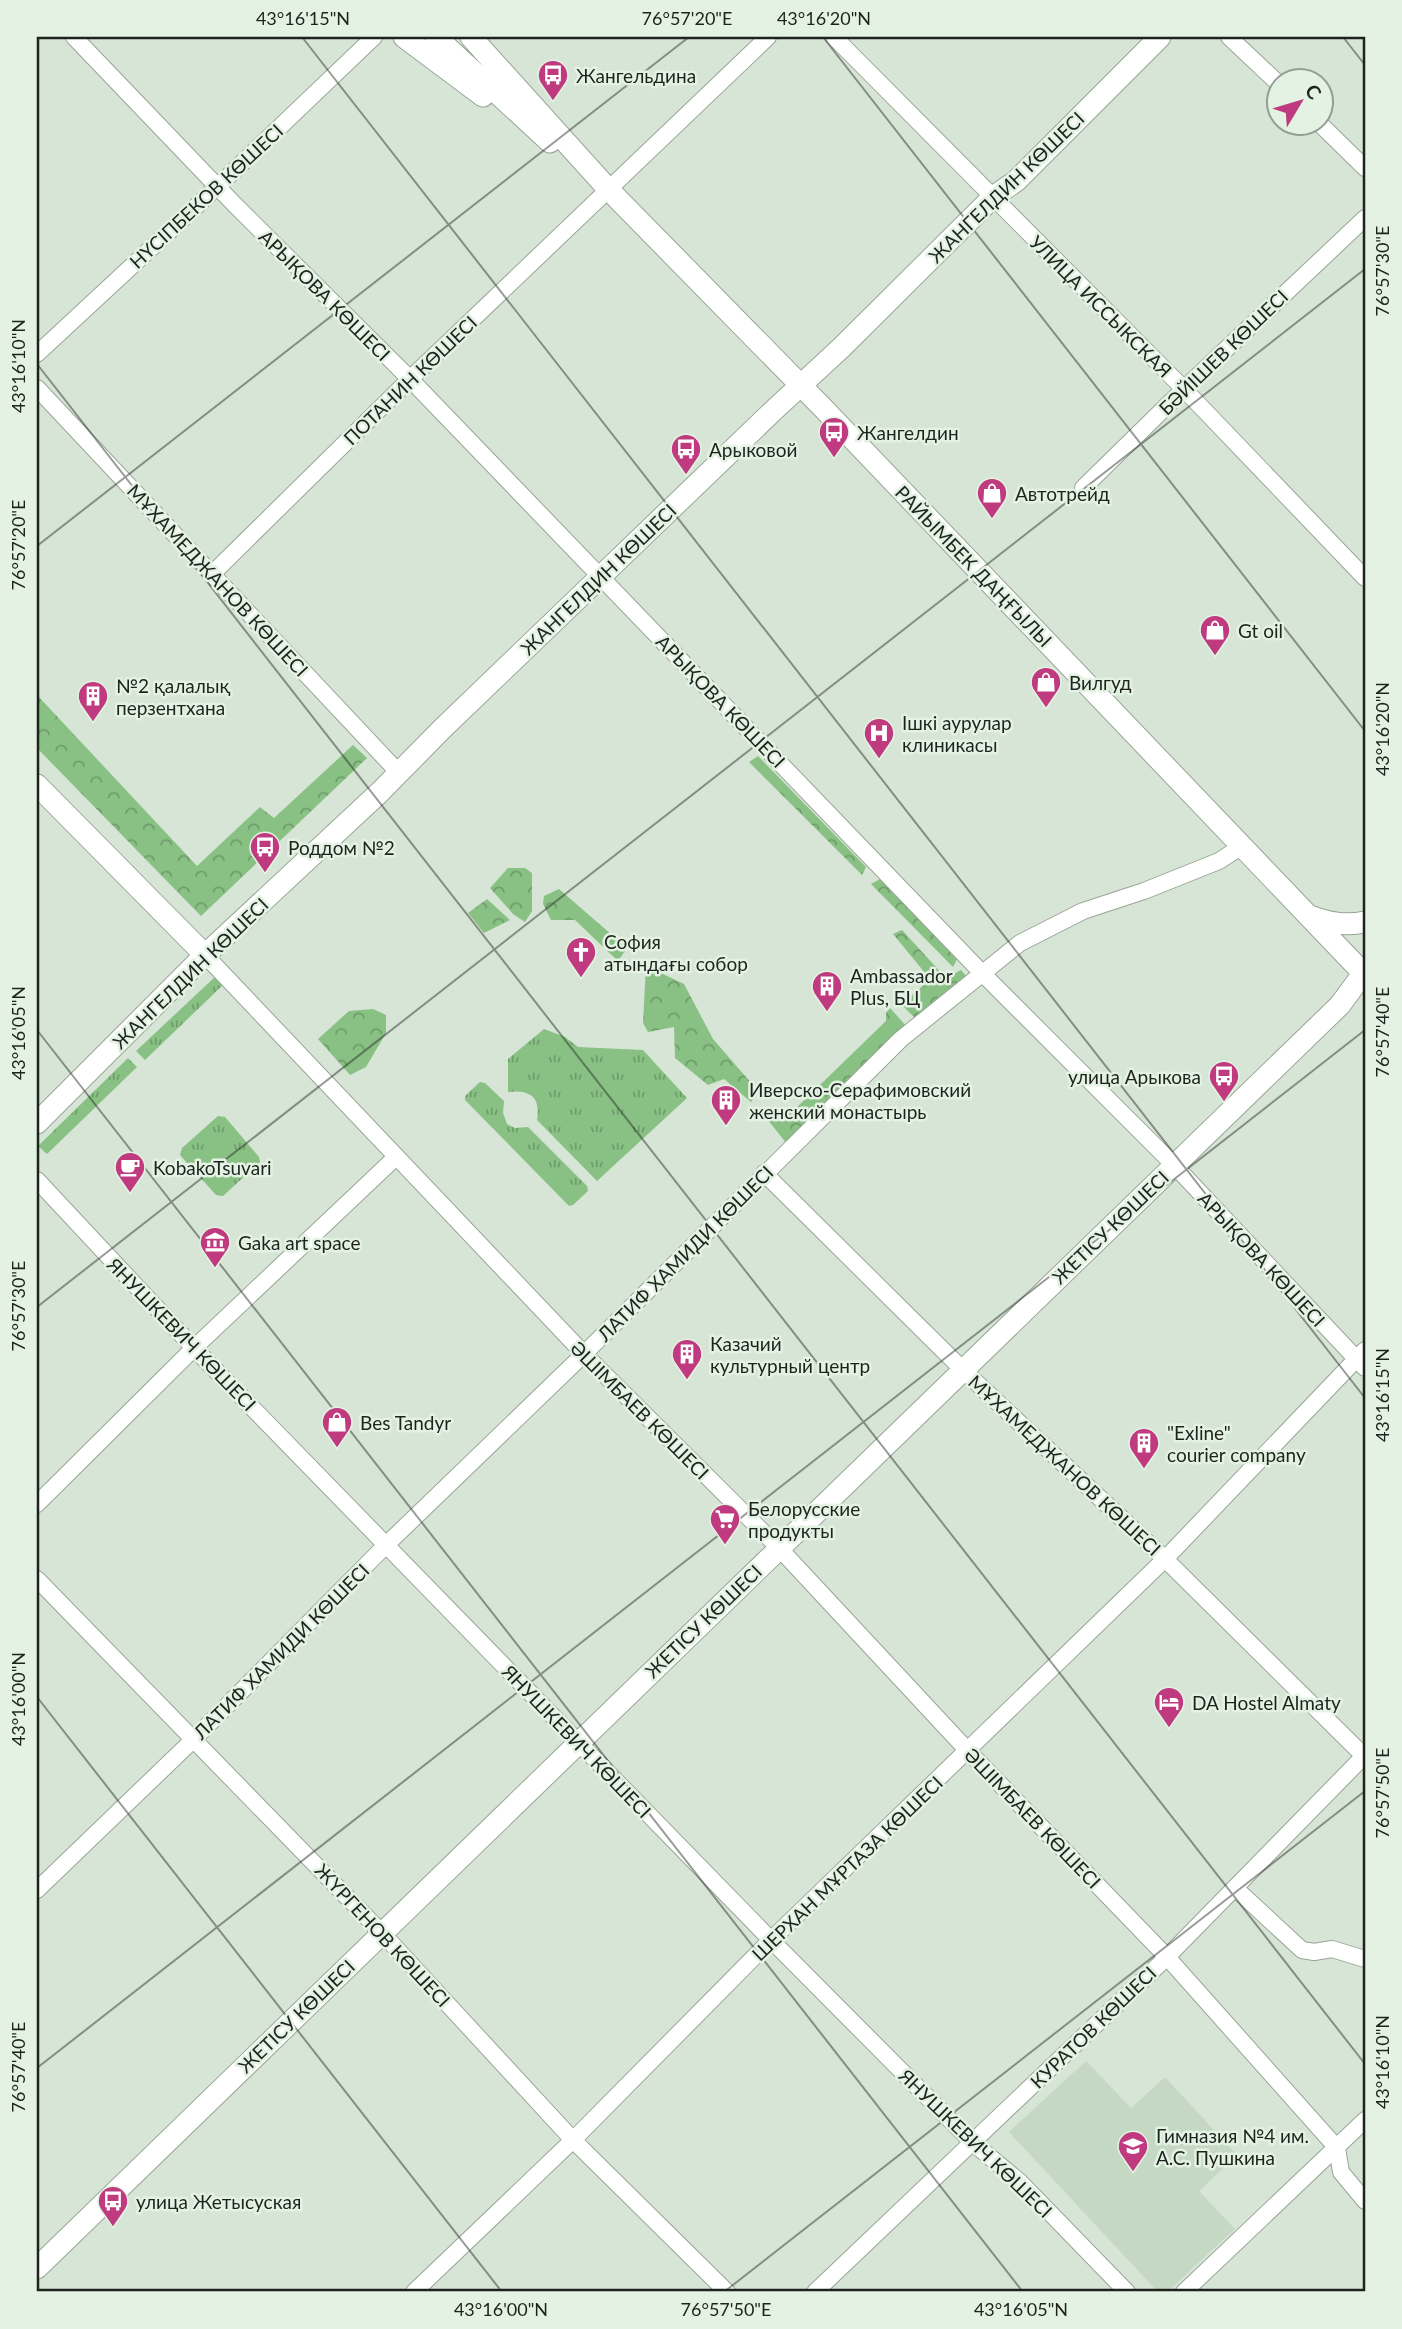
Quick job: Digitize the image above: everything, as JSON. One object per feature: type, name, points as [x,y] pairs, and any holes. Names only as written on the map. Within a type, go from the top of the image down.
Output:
[{"type":"main road","name":"РАЙЫМБЕК ДАҢҒЫЛЫ","points":[[404,37],[496,106],[551,143]]},
{"type":"main road","name":"РАЙЫМБЕК ДАҢҒЫЛЫ","points":[[436,37],[551,143],[609,190]]},
{"type":"main road","name":"РАЙЫМБЕК ДАҢҒЫЛЫ","points":[[471,37],[609,190],[801,385],[1365,973]]},
{"type":"main road","name":"ЖАНГЕЛДИН КӨШЕСІ","points":[[37,1123],[205,955],[399,773],[841,348],[993,197],[1016,181],[1160,37]]},
{"type":"main road","name":"ӘШІМБАЕВ КӨШЕСІ","points":[[37,785],[205,955]]},
{"type":"main road","points":[[1308,915],[1327,923],[1345,925],[1365,922]]},
{"type":"main road","name":"ЖЕТІСУ КӨШЕСІ","points":[[37,2268],[1340,1005],[1365,973]]},
{"type":"street","name":"АРЫҚОВА КӨШЕСІ","points":[[74,37],[217,187],[410,379],[983,974],[1174,1165],[1362,1359]]},
{"type":"street","name":"НҮСІПБЕКОВ КӨШЕСІ","points":[[37,355],[374,37]]},
{"type":"street","name":"ПОТАНИН КӨШЕСІ","points":[[213,573],[410,379],[768,37]]},
{"type":"street","name":"УЛИЦА ИССЫКСКАЯ","points":[[834,37],[1184,389],[1365,578]]},
{"type":"street","points":[[1229,37],[1266,73]]},
{"type":"street","points":[[1332,136],[1365,168]]},
{"type":"street","name":"БӘЙІШЕВ КӨШЕСІ","points":[[1083,488],[1365,218]]},
{"type":"street","name":"МҰХАМЕДЖАНОВ КӨШЕСІ","points":[[37,388],[399,773]]},
{"type":"street","name":"ЛАТИФ ХАМИДИ КӨШЕСІ","points":[[37,1890],[194,1739],[386,1545],[584,1354],[901,1040],[1020,943],[1083,911],[1144,891],[1219,861],[1242,846]]},
{"type":"street","name":"ӘШІМБАЕВ КӨШЕСІ","points":[[205,955],[584,1354],[779,1549],[968,1751],[1167,1957],[1337,2148],[1341,2172],[1365,2201]]},
{"type":"street","points":[[37,1504],[194,1348],[396,1157]]},
{"type":"street","name":"МҰХАМЕДЖАНОВ КӨШЕСІ","points":[[764,1173],[963,1370],[1166,1559],[1365,1756]]},
{"type":"street","name":"ЯНУШКЕВИЧ КӨШЕСІ","points":[[37,1180],[194,1348],[771,1940],[972,2142],[1020,2182],[1127,2292]]},
{"type":"street","name":"ШЕРХАН МҰРТАЗА КӨШЕСІ","points":[[414,2292],[573,2140],[771,1940],[1166,1559],[1362,1359]]},
{"type":"street","name":"ЖҮРГЕНОВ КӨШЕСІ","points":[[37,1579],[382,1933],[573,2140],[727,2292]]},
{"type":"street","name":"КУРАТОВ КӨШЕСІ","points":[[815,2292],[1167,1957],[1365,1756]]},
{"type":"street","points":[[1235,1888],[1302,1950],[1314,1952],[1332,1949],[1365,1959]]},
{"type":"street","points":[[1184,2292],[1365,2120]]},
{"type":"shaded area","name":"Гимназия №4 им. А.С. Пушкина","points":[[1086,2061],[1131,2108],[1165,2077],[1237,2155],[1199,2191],[1235,2229],[1167,2292],[1158,2292],[1009,2132]]},
{"type":"green space","points":[[37,695],[197,866],[260,807],[274,818],[353,745],[367,758],[201,916],[37,748]]},
{"type":"green space","points":[[758,756],[866,867],[862,875],[749,762]]},
{"type":"green space","points":[[508,868],[525,868],[532,873],[532,911],[525,922],[513,914],[490,888]]},
{"type":"green space","points":[[880,879],[957,959],[953,967],[871,884]]},
{"type":"green space","points":[[559,889],[627,948],[618,961],[575,920],[551,920],[543,904],[544,896]]},
{"type":"green space","points":[[487,899],[510,920],[484,933],[468,913]]},
{"type":"green space","points":[[902,930],[946,978],[961,970],[967,977],[917,1020],[902,1005],[930,979],[893,934]]},
{"type":"green space","points":[[646,966],[684,984],[713,1039],[759,1092],[751,1102],[724,1079],[708,1085],[675,1058],[674,1027],[648,1032],[643,1023]]},
{"type":"green space","points":[[216,976],[224,984],[145,1060],[136,1051]]},
{"type":"green space","points":[[890,1008],[907,1027],[787,1144],[764,1115],[768,1108],[792,1112],[886,1021],[886,1013]]},
{"type":"green space","points":[[373,1009],[386,1015],[386,1033],[366,1067],[350,1075],[318,1039],[349,1011]]},
{"type":"green space","points":[[544,1029],[565,1037],[578,1047],[643,1050],[687,1098],[597,1181],[537,1120],[537,1106],[532,1096],[516,1091],[508,1092],[508,1059]]},
{"type":"green space","points":[[128,1058],[137,1067],[47,1154],[38,1146]]},
{"type":"green space","points":[[480,1082],[485,1083],[504,1101],[503,1113],[507,1124],[515,1128],[528,1127],[587,1186],[588,1191],[573,1205],[569,1206],[465,1100],[465,1096]]},
{"type":"green space","points":[[218,1116],[225,1117],[259,1157],[260,1162],[223,1196],[216,1195],[180,1155],[182,1148]]},
{"type":"place","name":"Жангельдина","points":[[553,102]]},
{"type":"place","name":"Жангелдин","points":[[834,459]]},
{"type":"place","name":"Арыковой","points":[[686,476]]},
{"type":"place","name":"Автотрейд","points":[[992,520]]},
{"type":"place","name":"Gt oil","points":[[1215,657]]},
{"type":"place","name":"Вилгуд","points":[[1046,709]]},
{"type":"place","name":"№2 қалалық перзентхана","points":[[93,723]]},
{"type":"place","name":"Ішкі аурулар клиникасы","points":[[879,760]]},
{"type":"place","name":"Роддом №2","points":[[265,874]]},
{"type":"place","name":"София атындағы собор","points":[[581,979]]},
{"type":"place","name":"Ambassador Plus, БЦ","points":[[827,1013]]},
{"type":"place","name":"улица Арыкова","points":[[1224,1103]]},
{"type":"place","name":"Иверско-Серафимовский женский монастырь","points":[[726,1127]]},
{"type":"place","name":"KobakoTsuvari","points":[[130,1194]]},
{"type":"place","name":"Gaka art space","points":[[215,1269]]},
{"type":"place","name":"Казачий культурный центр","points":[[687,1381]]},
{"type":"place","name":"Bes Tandyr","points":[[337,1449]]},
{"type":"place","name":"\"Exline\" courier company","points":[[1144,1470]]},
{"type":"place","name":"Белорусские продукты","points":[[725,1546]]},
{"type":"place","name":"DA Hostel Almaty","points":[[1169,1729]]},
{"type":"place","name":"Гимназия №4 им. А.С. Пушкина","points":[[1133,2173]]},
{"type":"place","name":"улица Жетысуская","points":[[113,2228]]}]
